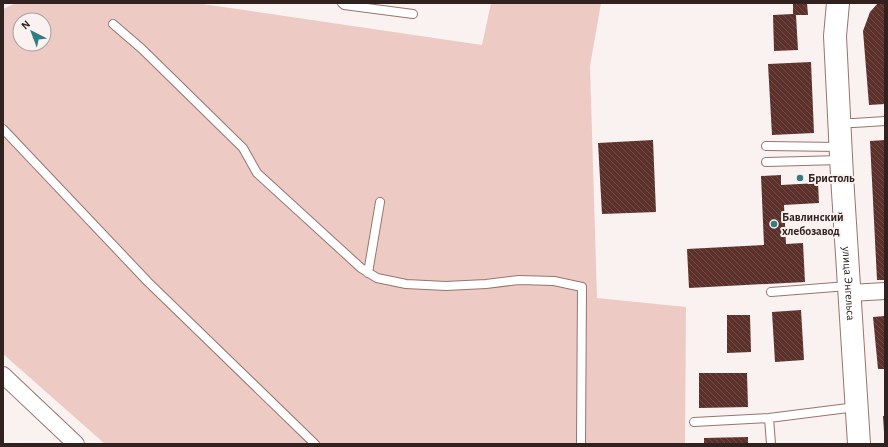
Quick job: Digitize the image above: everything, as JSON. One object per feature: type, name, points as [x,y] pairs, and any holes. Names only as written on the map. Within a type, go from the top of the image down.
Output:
[{"type":"street","name":"улица Энгельса","points":[[838,3],[835,36],[839,123],[859,444]]},
{"type":"street","points":[[849,290],[885,291]]},
{"type":"street","points":[[3,375],[76,444]]},
{"type":"lane","points":[[342,3],[344,5],[413,14]]},
{"type":"lane","points":[[113,24],[142,49],[243,148],[257,173],[368,273],[376,278],[406,284],[446,286],[486,284],[518,280],[554,281],[582,287],[581,444]]},
{"type":"lane","points":[[839,123],[885,121]]},
{"type":"lane","points":[[3,129],[148,282],[315,444]]},
{"type":"lane","points":[[766,146],[841,153]]},
{"type":"lane","points":[[766,162],[841,153]]},
{"type":"lane","points":[[368,273],[380,202]]},
{"type":"lane","points":[[771,292],[849,290]]},
{"type":"lane","points":[[694,422],[769,418],[857,406]]},
{"type":"lane","points":[[769,418],[771,444]]},
{"type":"shaded area","points":[[16,3],[196,3],[482,45],[491,3],[601,3],[590,66],[597,298],[686,307],[685,444],[105,444],[3,354],[3,9]]},
{"type":"building","points":[[793,3],[807,3],[808,15],[796,15],[798,50],[774,51],[773,15],[793,14]]},
{"type":"building","points":[[878,3],[885,3],[885,104],[869,105],[863,31],[870,12]]},
{"type":"building","points":[[811,62],[814,133],[772,135],[768,64]]},
{"type":"building","points":[[653,140],[656,212],[602,214],[598,143]]},
{"type":"building","points":[[885,140],[885,280],[877,280],[870,141]]},
{"type":"building","name":"Бавлинский хлебозавод","points":[[781,175],[781,185],[818,183],[819,203],[784,205],[786,244],[803,243],[805,282],[689,288],[687,249],[764,245],[761,176]]},
{"type":"building","points":[[801,310],[804,360],[775,362],[772,312]]},
{"type":"building","points":[[727,315],[750,315],[751,352],[727,353]]},
{"type":"building","points":[[885,316],[885,369],[878,369],[873,317]]},
{"type":"building","points":[[699,373],[747,373],[748,407],[699,408]]},
{"type":"building","points":[[883,416],[885,416],[885,432],[884,432]]},
{"type":"building","points":[[748,437],[748,444],[704,444],[704,438]]},
{"type":"place","name":"Бристоль","points":[[800,178]]},
{"type":"place","name":"Бавлинский хлебозавод","points":[[774,224]]}]
